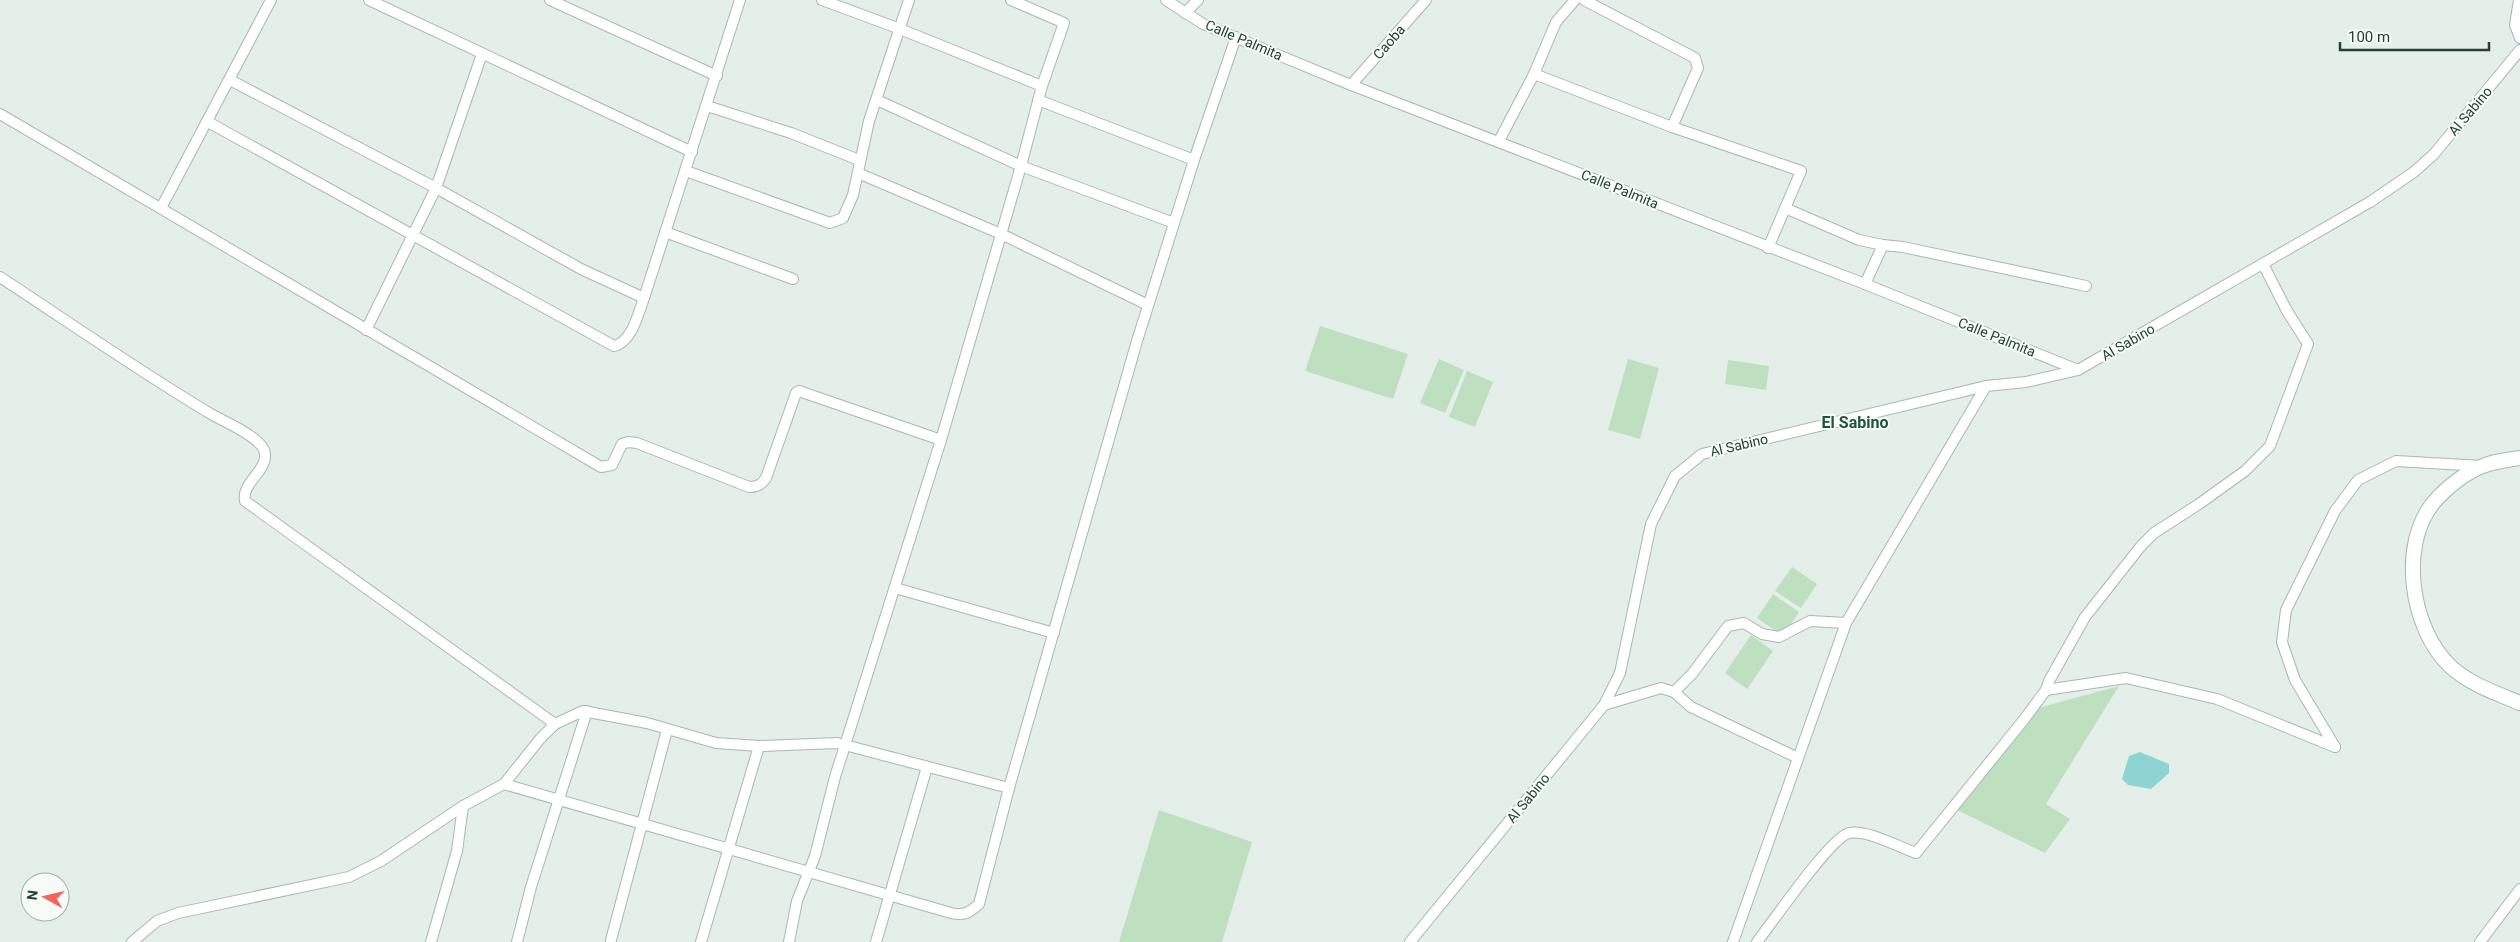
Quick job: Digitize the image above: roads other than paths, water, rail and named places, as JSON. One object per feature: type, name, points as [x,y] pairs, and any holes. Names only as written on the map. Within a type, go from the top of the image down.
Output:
[{"type":"main road","points":[[2520,458],[2482,466],[2453,484],[2434,502],[2422,523],[2415,556],[2414,584],[2417,612],[2425,632],[2437,652],[2451,667],[2470,680],[2520,703]]},
{"type":"street","points":[[161,208],[271,0]]},
{"type":"street","points":[[370,0],[692,152]]},
{"type":"street","points":[[550,0],[717,76]]},
{"type":"street","points":[[208,122],[614,346],[620,344],[628,337],[644,298],[740,0]]},
{"type":"street","points":[[822,0],[1042,86]]},
{"type":"street","points":[[686,171],[830,223],[843,218],[853,194],[863,140],[909,0]]},
{"type":"street","points":[[789,942],[797,901],[815,856],[829,798],[941,440],[1021,166],[1042,86],[1064,24],[1011,0]]},
{"type":"street","name":"Calle Palmita","points":[[1166,0],[1203,24],[1351,85],[1865,284],[2078,370]]},
{"type":"street","points":[[1185,13],[1198,0]]},
{"type":"street","name":"Caoba","points":[[1351,85],[1426,0]]},
{"type":"street","points":[[1499,141],[1534,74],[1556,22],[1575,0]]},
{"type":"street","points":[[1584,0],[1695,58],[1698,68],[1672,127]]},
{"type":"street","points":[[2519,0],[2515,25],[2520,38]]},
{"type":"street","points":[[504,784],[951,913],[961,915],[970,912],[979,904],[1009,788],[1148,305],[1194,160],[1236,37]]},
{"type":"street","name":"Al Sabino","points":[[1410,942],[1604,705],[1620,673],[1651,524],[1675,476],[1702,454],[1986,386],[2026,382],[2078,370],[2370,202],[2414,172],[2434,154],[2520,50]]},
{"type":"street","points":[[366,330],[436,188],[482,54]]},
{"type":"street","points":[[1534,74],[1672,127],[1801,171],[1768,248]]},
{"type":"street","points":[[230,80],[436,188],[581,269],[644,298]]},
{"type":"street","points":[[877,100],[1021,166],[1174,222]]},
{"type":"street","points":[[1038,100],[1194,160]]},
{"type":"street","points":[[707,106],[791,133],[860,160]]},
{"type":"street","points":[[0,114],[601,467],[612,465],[622,444],[628,442],[637,443],[748,487],[756,487],[762,484],[766,478],[796,393],[799,391],[941,440]]},
{"type":"street","points":[[858,173],[1001,234],[1148,305]]},
{"type":"street","points":[[1785,208],[1859,240],[2086,286]]},
{"type":"street","points":[[665,232],[794,279]]},
{"type":"street","points":[[1865,284],[1883,245]]},
{"type":"street","points":[[1757,942],[1814,867],[1848,833],[1860,832],[1916,853],[2046,690],[2049,681],[2085,617],[2126,562],[2154,533],[2245,471],[2270,446],[2308,344],[2287,311],[2264,264]]},
{"type":"street","points":[[0,277],[191,402],[254,439],[263,448],[266,456],[263,465],[246,488],[245,501],[555,724]]},
{"type":"street","points":[[1733,942],[1846,623],[1986,386]]},
{"type":"street","points":[[2046,690],[2126,678],[2218,699],[2335,747],[2295,680],[2282,642],[2286,610],[2335,511],[2358,480],[2396,461],[2482,466]]},
{"type":"street","points":[[895,588],[1054,633]]},
{"type":"street","points":[[1674,692],[1692,674],[1728,626],[1744,623],[1762,634],[1779,638],[1810,621],[1846,623]]},
{"type":"street","points":[[1604,705],[1661,688],[1674,692],[1691,707],[1798,758]]},
{"type":"street","points":[[518,942],[531,886],[560,799],[576,740],[587,711]]},
{"type":"street","points":[[132,942],[157,921],[178,913],[349,877],[381,861],[463,806],[504,784],[540,738],[555,724],[579,712],[587,711],[716,743],[759,746],[837,744],[1009,788]]},
{"type":"street","points":[[611,940],[667,730]]},
{"type":"street","points":[[701,942],[759,746]]},
{"type":"street","points":[[876,942],[888,894],[927,767]]},
{"type":"street","points":[[431,942],[457,851],[463,806]]},
{"type":"street","points":[[2480,942],[2520,889]]},
{"type":"water","points":[[2140,752],[2169,764],[2169,773],[2151,789],[2128,785],[2122,779],[2129,756]]},
{"type":"district","name":"El Sabino","points":[[1855,422]]}]
